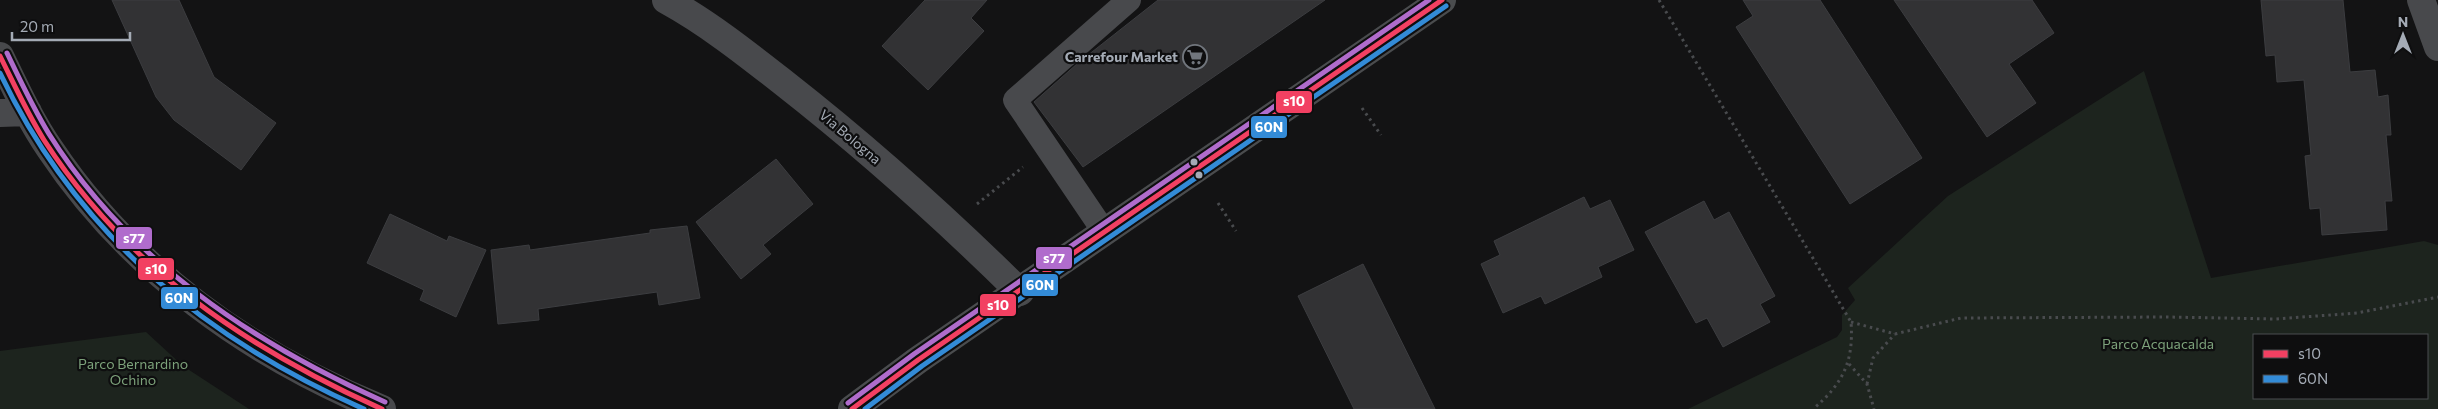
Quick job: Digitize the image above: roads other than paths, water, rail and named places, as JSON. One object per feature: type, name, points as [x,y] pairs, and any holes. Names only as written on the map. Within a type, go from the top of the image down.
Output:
[{"type":"main road","points":[[852,409],[918,360],[1020,292],[1442,0]]},
{"type":"street","name":"Via Bologna","points":[[666,0],[745,52],[841,129],[923,199],[1020,292]]},
{"type":"street","points":[[2421,0],[2438,47]]},
{"type":"street","points":[[0,56],[28,112],[49,148],[83,194],[126,241],[199,307],[232,332],[290,366],[346,394],[382,409]]},
{"type":"street","points":[[0,113],[28,112]]},
{"type":"lane","points":[[1105,233],[1015,100],[1129,0]]},
{"type":"place","name":"Carrefour Market","points":[[1195,57]]},
{"type":"park label","name":"Parco Acquacalda","points":[[2158,344]]},
{"type":"park label","name":"Parco Bernardino Ochino","points":[[133,372]]}]
